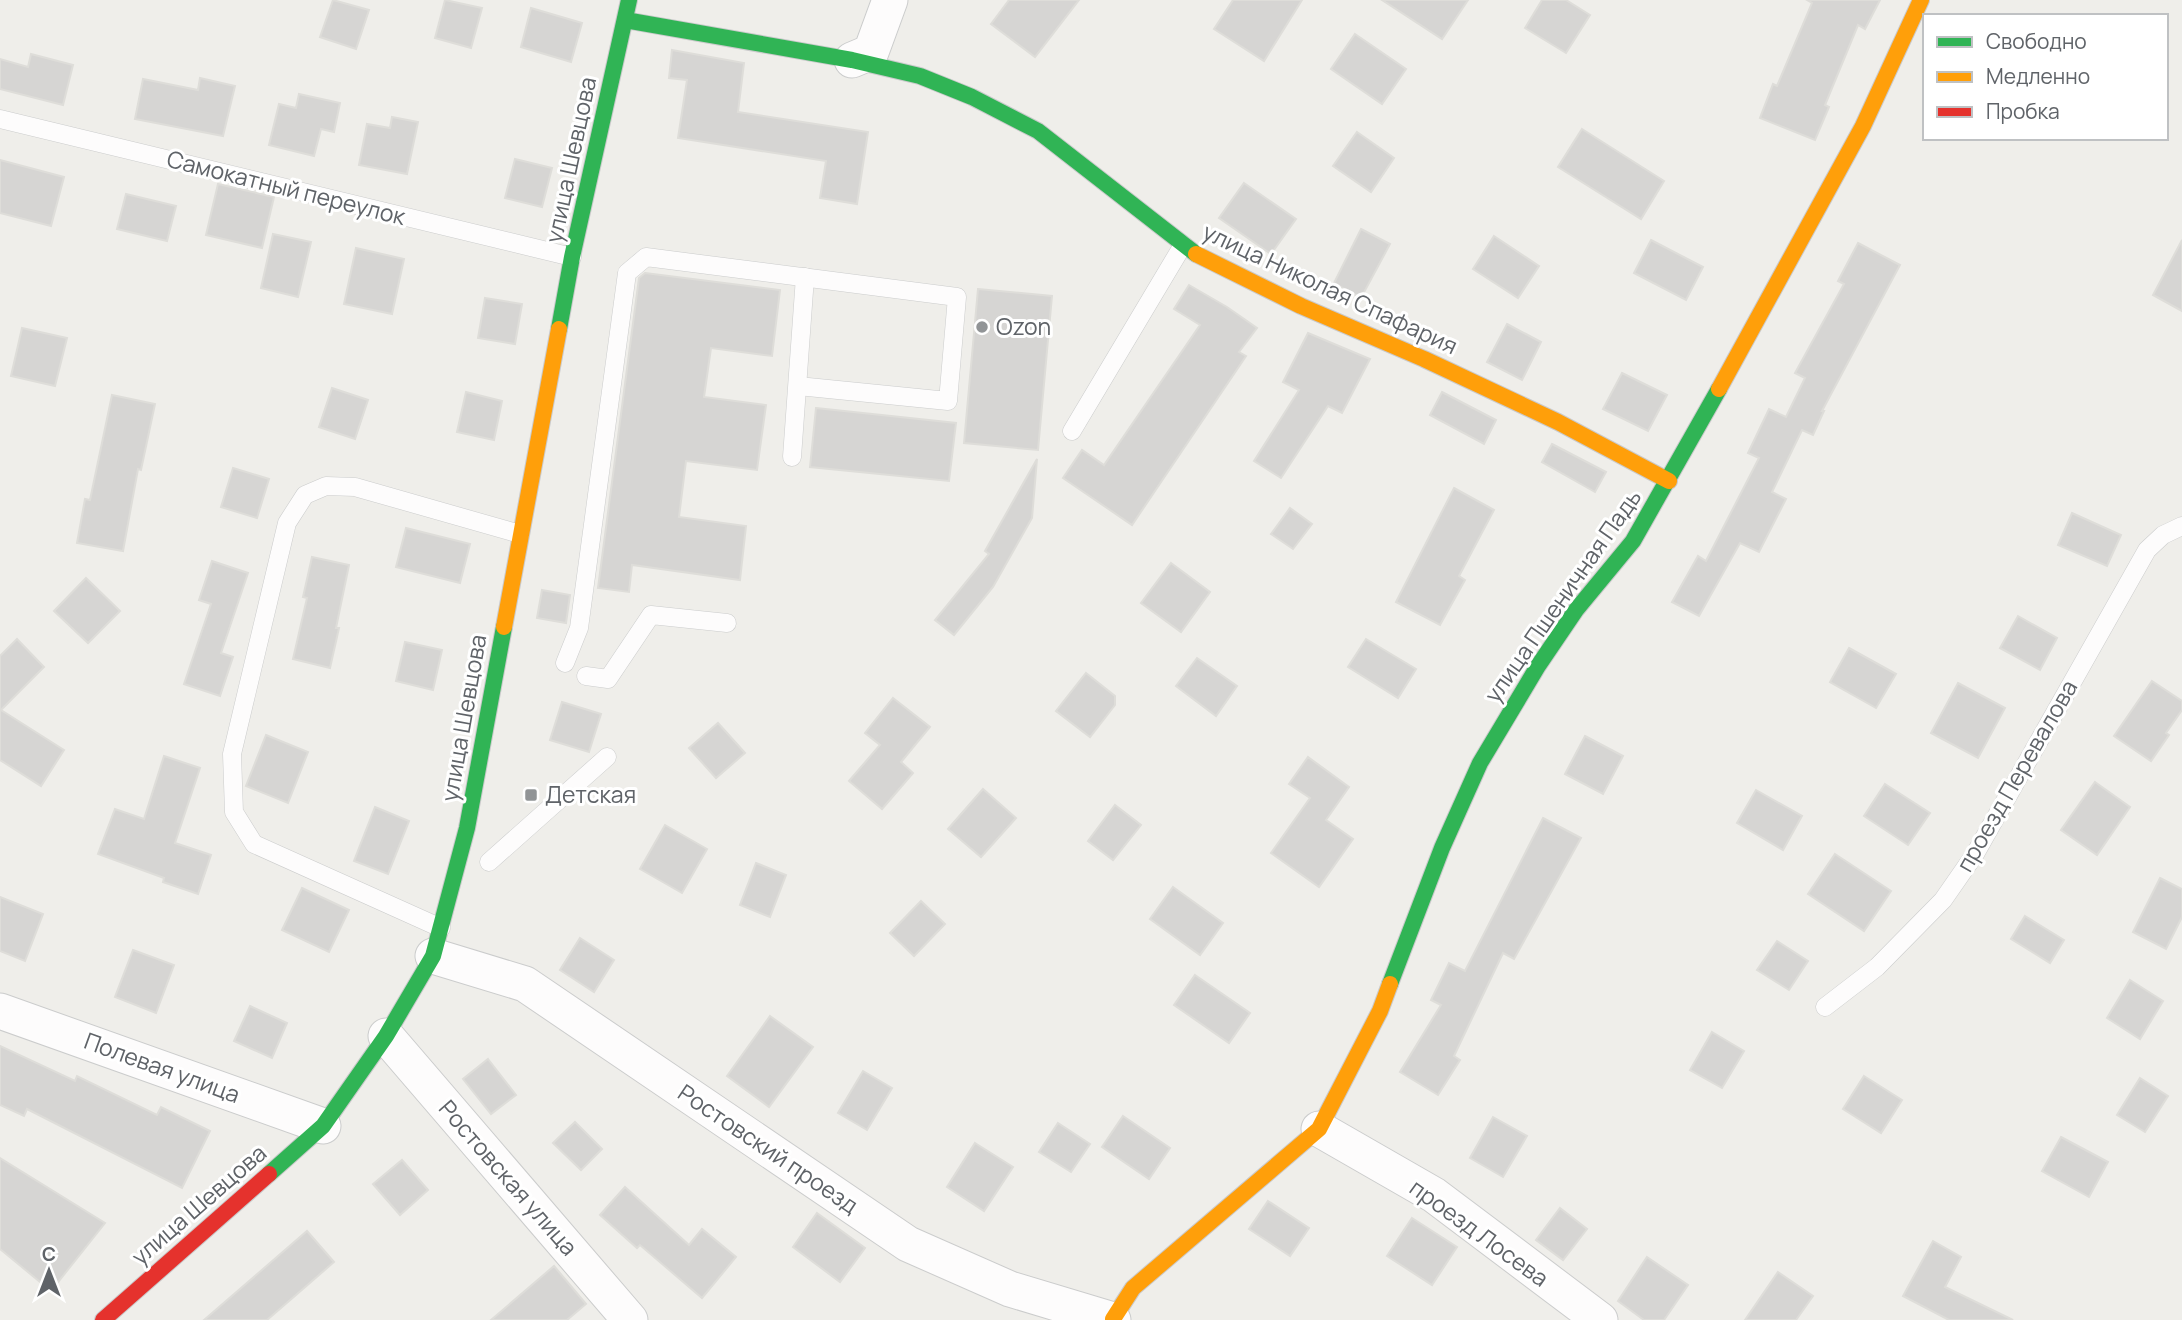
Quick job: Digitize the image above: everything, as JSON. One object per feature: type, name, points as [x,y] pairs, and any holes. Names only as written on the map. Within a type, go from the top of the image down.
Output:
[{"type":"street","name":"улица Шевцова","points":[[103,1320],[323,1126],[386,1036],[437,942],[467,828],[572,257],[629,0]]},
{"type":"street","points":[[852,60],[871,52],[890,0]]},
{"type":"street","name":"улица Пшеничная Падь","points":[[1114,1320],[1133,1288],[1319,1129],[1381,1011],[1441,848],[1480,763],[1538,666],[1576,610],[1633,541],[1669,481],[1863,126],[1921,0]]},
{"type":"street","name":"улица Николая Спафария","points":[[625,20],[852,60],[920,76],[971,97],[1038,131],[1183,245],[1301,306],[1424,359],[1558,422],[1669,481]]},
{"type":"street","name":"Ростовский проезд","points":[[437,942],[525,984],[908,1244],[1010,1289],[1114,1320]]},
{"type":"street","name":"Полевая улица","points":[[0,1011],[323,1126]]},
{"type":"street","name":"Ростовская улица","points":[[386,1036],[628,1320]]},
{"type":"street","name":"проезд Лосева","points":[[1319,1129],[1434,1195],[1600,1320]]},
{"type":"lane","name":"Самокатный переулок","points":[[0,119],[572,257]]},
{"type":"lane","points":[[1072,431],[1183,245]]},
{"type":"lane","points":[[565,663],[579,628],[627,274],[646,257],[957,297],[948,401],[797,386]]},
{"type":"lane","points":[[792,457],[805,277]]},
{"type":"lane","points":[[437,942],[254,844],[234,812],[232,754],[287,523],[305,495],[326,486],[355,487],[520,534]]},
{"type":"lane","name":"проезд Перевалова","points":[[1825,1007],[1877,967],[1943,900],[1975,854],[2147,550],[2163,535],[2182,526]]},
{"type":"lane","points":[[586,676],[608,679],[651,615],[727,623]]},
{"type":"lane","points":[[489,862],[607,757]]},
{"type":"building","points":[[333,0],[369,10],[356,49],[320,37]]},
{"type":"building","points":[[445,0],[482,8],[471,48],[435,38]]},
{"type":"building","points":[[1009,0],[1079,0],[1035,57],[991,24]]},
{"type":"building","points":[[1233,0],[1302,0],[1264,61],[1214,29]]},
{"type":"building","points":[[1382,0],[1468,0],[1442,39]]},
{"type":"building","points":[[1542,0],[1566,0],[1590,15],[1566,53],[1525,28]]},
{"type":"building","points":[[1807,0],[1880,0],[1865,29],[1858,25],[1825,105],[1829,107],[1815,140],[1760,118],[1773,84],[1777,86],[1812,3]]},
{"type":"building","points":[[531,8],[582,23],[571,62],[521,47]]},
{"type":"building","points":[[1355,34],[1406,69],[1382,104],[1331,69]]},
{"type":"building","points":[[672,50],[744,63],[738,112],[868,132],[857,204],[820,198],[826,161],[678,138],[687,80],[669,78]]},
{"type":"building","points":[[31,54],[73,65],[63,105],[0,89],[0,59],[28,67]]},
{"type":"building","points":[[200,78],[235,86],[223,136],[135,119],[143,79],[198,90]]},
{"type":"building","points":[[299,94],[340,103],[334,132],[321,129],[314,156],[269,145],[279,104],[296,108]]},
{"type":"building","points":[[392,117],[418,122],[407,174],[359,165],[367,124],[390,128]]},
{"type":"building","points":[[1582,129],[1664,181],[1641,219],[1558,167]]},
{"type":"building","points":[[1357,132],[1394,158],[1371,192],[1333,166]]},
{"type":"building","points":[[515,159],[552,168],[542,207],[505,198]]},
{"type":"building","points":[[0,160],[64,177],[51,226],[0,213]]},
{"type":"building","points":[[1244,183],[1296,219],[1271,254],[1219,218]]},
{"type":"building","points":[[218,184],[274,197],[262,248],[206,235]]},
{"type":"building","points":[[126,194],[176,206],[167,241],[117,229]]},
{"type":"building","points":[[1361,229],[1390,244],[1361,298],[1334,283]]},
{"type":"building","points":[[273,234],[311,242],[298,297],[261,288]]},
{"type":"building","points":[[1494,236],[1539,266],[1518,298],[1473,269]]},
{"type":"building","points":[[1651,240],[1703,267],[1686,300],[1634,273]]},
{"type":"building","points":[[2182,240],[2182,311],[2153,295]]},
{"type":"building","points":[[1858,243],[1900,265],[1822,411],[1813,435],[1802,430],[1772,492],[1786,499],[1759,552],[1740,543],[1699,616],[1672,602],[1698,556],[1706,561],[1759,458],[1748,453],[1769,409],[1786,417],[1805,378],[1795,373],[1844,284],[1838,281]]},
{"type":"building","points":[[356,248],[404,259],[392,314],[344,304]]},
{"type":"building","points":[[645,273],[780,290],[772,356],[711,348],[704,397],[766,405],[757,470],[686,461],[679,517],[746,526],[740,580],[632,565],[629,592],[598,588],[639,278]]},
{"type":"building","points":[[1189,285],[1257,328],[1239,352],[1246,356],[1132,525],[1063,478],[1082,450],[1104,465],[1200,325],[1174,309]]},
{"type":"building","points":[[978,289],[1052,296],[1038,450],[964,443]]},
{"type":"building","points":[[485,298],[522,304],[515,344],[478,338]]},
{"type":"building","points":[[1507,324],[1541,342],[1522,380],[1487,362]]},
{"type":"building","points":[[22,328],[67,338],[55,386],[11,376]]},
{"type":"building","points":[[1308,333],[1370,359],[1342,413],[1328,406],[1281,478],[1254,461],[1299,390],[1283,382]]},
{"type":"building","points":[[1622,373],[1667,395],[1648,431],[1603,409]]},
{"type":"building","points":[[332,388],[368,400],[355,439],[319,427]]},
{"type":"building","points":[[466,392],[502,401],[494,440],[457,432]]},
{"type":"building","points":[[1442,392],[1496,420],[1484,444],[1430,415]]},
{"type":"building","points":[[112,395],[155,404],[141,470],[138,469],[123,551],[77,543],[85,499],[90,500]]},
{"type":"building","points":[[816,408],[956,423],[949,481],[810,467]]},
{"type":"building","points":[[1552,444],[1606,472],[1595,492],[1542,462]]},
{"type":"building","points":[[1037,459],[1032,518],[993,587],[954,635],[935,620],[989,554],[985,551]]},
{"type":"building","points":[[233,468],[269,479],[257,518],[221,507]]},
{"type":"building","points":[[1454,488],[1494,510],[1459,576],[1465,580],[1440,625],[1396,602]]},
{"type":"building","points":[[1290,508],[1312,524],[1293,549],[1271,534]]},
{"type":"building","points":[[2072,513],[2121,535],[2107,566],[2058,545]]},
{"type":"building","points":[[406,528],[470,544],[460,583],[396,567]]},
{"type":"building","points":[[312,557],[349,565],[330,668],[293,659],[307,598],[303,597]]},
{"type":"building","points":[[212,561],[248,573],[221,653],[233,657],[220,696],[184,684],[211,604],[199,600]]},
{"type":"building","points":[[1171,563],[1210,592],[1181,632],[1141,603]]},
{"type":"building","points":[[86,578],[120,611],[88,643],[54,611]]},
{"type":"building","points":[[542,590],[570,595],[566,623],[537,618]]},
{"type":"building","points":[[2018,616],[2057,638],[2040,670],[2000,648]]},
{"type":"building","points":[[17,639],[44,667],[1,710],[64,750],[41,786],[0,760],[0,656]]},
{"type":"building","points":[[1366,639],[1416,669],[1398,698],[1348,667]]},
{"type":"building","points":[[405,642],[442,650],[433,690],[396,681]]},
{"type":"building","points":[[1849,648],[1896,674],[1876,708],[1830,682]]},
{"type":"building","points":[[1197,658],[1237,686],[1216,716],[1176,686]]},
{"type":"building","points":[[1086,673],[1115,696],[1115,705],[1090,737],[1056,711]]},
{"type":"building","points":[[2152,681],[2182,701],[2182,710],[2151,761],[2114,736]]},
{"type":"building","points":[[1958,683],[2005,708],[1978,758],[1931,733]]},
{"type":"building","points":[[893,698],[930,727],[901,762],[913,773],[882,809],[849,781],[880,745],[865,733]]},
{"type":"building","points":[[562,702],[601,714],[589,752],[550,740]]},
{"type":"building","points":[[718,723],[745,753],[716,778],[689,748]]},
{"type":"building","points":[[266,735],[308,752],[288,803],[246,786]]},
{"type":"building","points":[[1585,736],[1623,756],[1603,794],[1565,774]]},
{"type":"building","points":[[164,756],[200,768],[175,843],[211,855],[198,894],[163,882],[164,878],[98,854],[115,809],[144,819]]},
{"type":"building","points":[[1308,757],[1349,787],[1326,820],[1353,839],[1319,887],[1271,853],[1310,798],[1289,784]]},
{"type":"building","points":[[2095,782],[2130,807],[2097,855],[2061,830]]},
{"type":"building","points":[[1885,784],[1930,813],[1908,845],[1864,816]]},
{"type":"building","points":[[983,789],[1016,818],[981,857],[948,829]]},
{"type":"building","points":[[1756,790],[1802,816],[1783,850],[1737,823]]},
{"type":"building","points":[[1115,805],[1141,825],[1113,860],[1088,841]]},
{"type":"building","points":[[375,807],[409,821],[388,874],[354,861]]},
{"type":"building","points":[[1543,818],[1581,838],[1514,959],[1503,953],[1454,1056],[1460,1060],[1438,1095],[1400,1072],[1441,1005],[1431,1000],[1449,963],[1465,971]]},
{"type":"building","points":[[665,825],[707,849],[682,893],[640,869]]},
{"type":"building","points":[[1835,854],[1891,891],[1864,931],[1808,894]]},
{"type":"building","points":[[756,863],[786,875],[770,917],[740,905]]},
{"type":"building","points":[[2160,878],[2182,889],[2182,917],[2166,949],[2133,932]]},
{"type":"building","points":[[1173,887],[1223,923],[1200,955],[1150,919]]},
{"type":"building","points":[[302,888],[349,910],[329,952],[282,930]]},
{"type":"building","points":[[0,897],[43,914],[25,961],[0,951]]},
{"type":"building","points":[[921,901],[945,924],[914,956],[890,933]]},
{"type":"building","points":[[2025,916],[2064,940],[2050,963],[2011,939]]},
{"type":"building","points":[[580,938],[614,960],[594,992],[560,970]]},
{"type":"building","points":[[1777,941],[1808,961],[1789,990],[1757,970]]},
{"type":"building","points":[[133,950],[174,965],[156,1013],[115,997]]},
{"type":"building","points":[[1195,975],[1250,1013],[1229,1043],[1174,1005]]},
{"type":"building","points":[[2130,980],[2163,1001],[2140,1039],[2107,1018]]},
{"type":"building","points":[[250,1006],[287,1023],[272,1058],[234,1041]]},
{"type":"building","points":[[770,1016],[813,1047],[769,1107],[727,1076]]},
{"type":"building","points":[[1712,1032],[1744,1051],[1722,1088],[1690,1070]]},
{"type":"building","points":[[0,1046],[75,1081],[77,1076],[157,1115],[161,1107],[210,1131],[182,1188],[27,1109],[24,1116],[0,1105]]},
{"type":"building","points":[[488,1059],[516,1095],[491,1114],[463,1079]]},
{"type":"building","points":[[863,1071],[892,1088],[867,1130],[838,1113]]},
{"type":"building","points":[[1864,1076],[1902,1100],[1881,1133],[1843,1109]]},
{"type":"building","points":[[2140,1078],[2168,1096],[2145,1132],[2117,1115]]},
{"type":"building","points":[[1123,1116],[1170,1148],[1149,1179],[1102,1147]]},
{"type":"building","points":[[1493,1117],[1527,1136],[1503,1177],[1470,1158]]},
{"type":"building","points":[[575,1122],[602,1149],[581,1170],[553,1143]]},
{"type":"building","points":[[1058,1123],[1090,1144],[1071,1172],[1039,1152]]},
{"type":"building","points":[[2061,1137],[2108,1162],[2089,1197],[2042,1171]]},
{"type":"building","points":[[975,1143],[1013,1167],[984,1211],[947,1187]]},
{"type":"building","points":[[0,1158],[105,1223],[51,1291],[0,1249]]},
{"type":"building","points":[[402,1160],[428,1190],[400,1215],[373,1184]]},
{"type":"building","points":[[625,1187],[689,1245],[702,1229],[736,1257],[702,1298],[640,1245],[637,1248],[600,1215]]},
{"type":"building","points":[[1268,1201],[1309,1228],[1290,1256],[1249,1229]]},
{"type":"building","points":[[1560,1208],[1587,1229],[1563,1260],[1536,1240]]},
{"type":"building","points":[[817,1213],[865,1248],[840,1282],[793,1247]]},
{"type":"building","points":[[1412,1218],[1457,1247],[1432,1285],[1387,1256]]},
{"type":"building","points":[[307,1231],[334,1262],[296,1295],[267,1320],[204,1320]]},
{"type":"building","points":[[1933,1241],[1961,1257],[1945,1287],[2013,1320],[1949,1320],[1903,1296]]},
{"type":"building","points":[[1647,1257],[1688,1285],[1664,1320],[1644,1320],[1618,1301]]},
{"type":"building","points":[[554,1266],[586,1304],[567,1320],[491,1320]]},
{"type":"building","points":[[1778,1272],[1813,1296],[1796,1320],[1745,1320]]},
{"type":"traffic: fast","points":[[559,329],[572,257],[629,0]]},
{"type":"traffic: fast","points":[[625,20],[852,60],[920,76],[972,97],[1038,131],[1196,254]]},
{"type":"traffic: fast","points":[[1390,984],[1442,848],[1480,763],[1538,666],[1576,610],[1633,541],[1719,389]]},
{"type":"traffic: fast","points":[[269,1174],[323,1126],[386,1036],[433,956],[467,828],[504,627]]},
{"type":"traffic: slow","points":[[1719,389],[1863,126],[1921,0]]},
{"type":"traffic: slow","points":[[1196,254],[1301,306],[1424,359],[1558,422],[1669,481]]},
{"type":"traffic: slow","points":[[504,627],[559,329]]},
{"type":"traffic: slow","points":[[1113,1319],[1133,1288],[1319,1129],[1380,1011],[1390,984]]},
{"type":"traffic: jam","points":[[103,1320],[269,1174]]},
{"type":"place","name":"Ozon","points":[[982,327]]},
{"type":"place","name":"Детская","points":[[531,795]]}]
